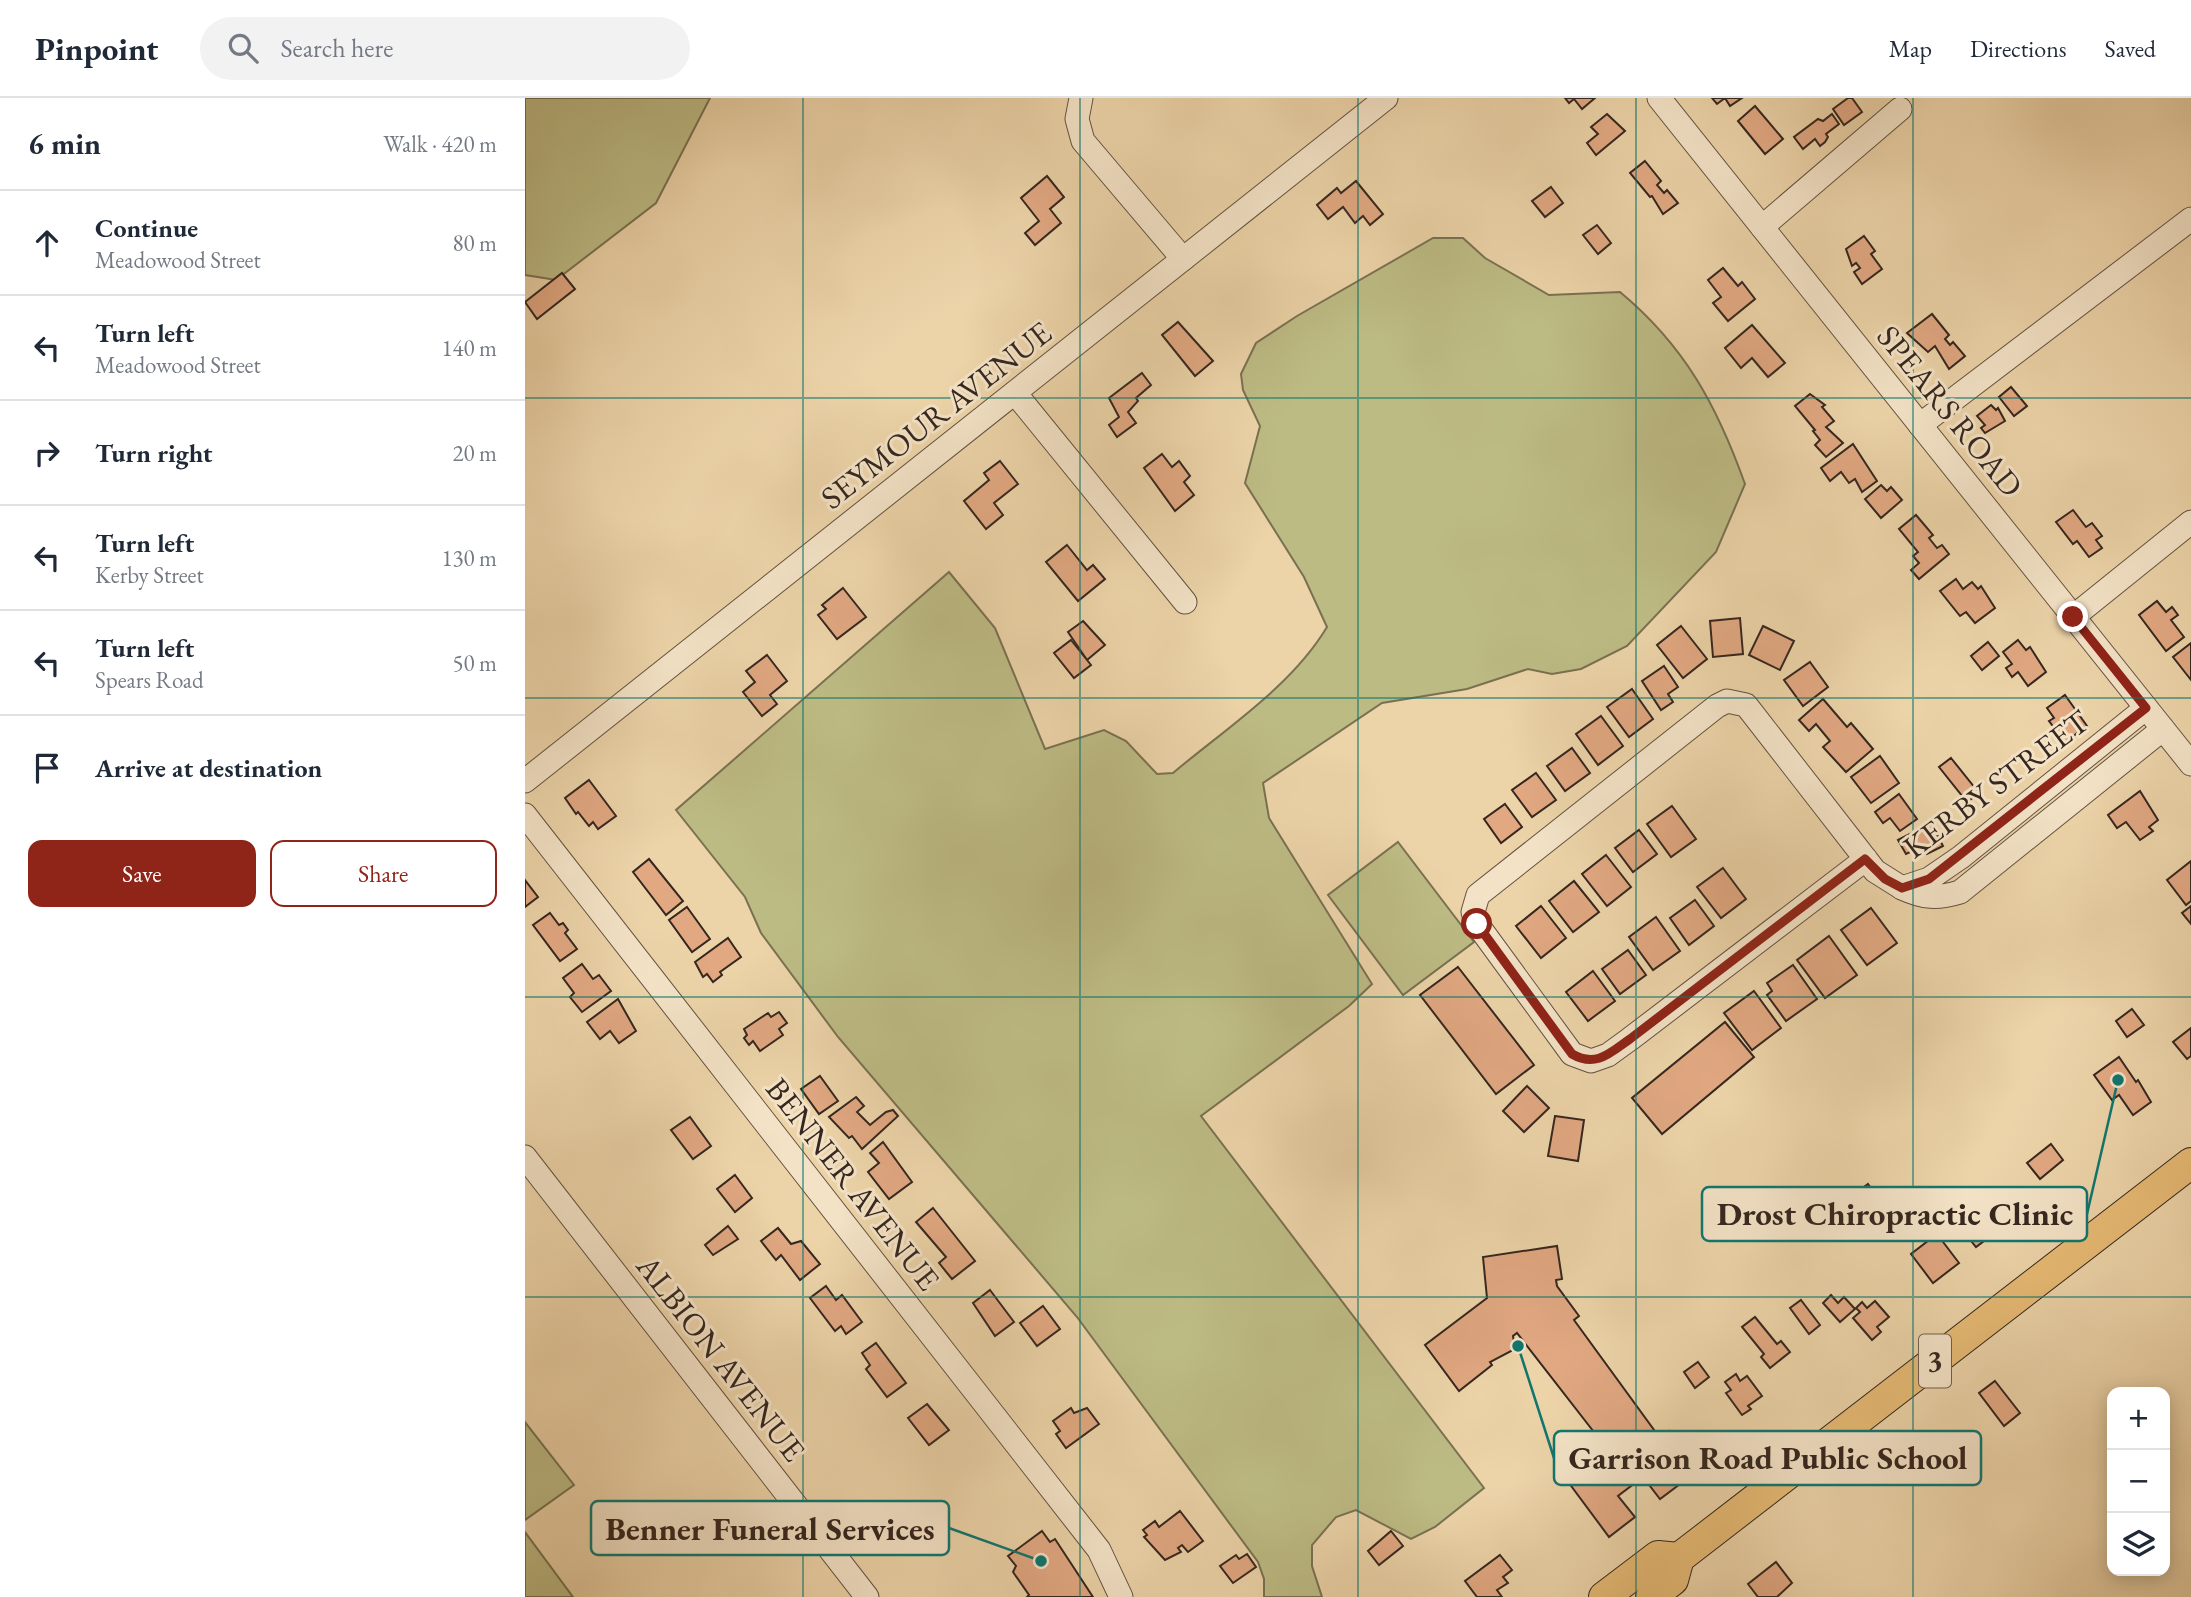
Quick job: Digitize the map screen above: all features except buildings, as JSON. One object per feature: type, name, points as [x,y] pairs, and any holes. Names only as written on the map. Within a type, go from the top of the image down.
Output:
[{"type":"main road","name":"3","points":[[1651,1597],[1673,1580],[1679,1558],[2191,1163]]},
{"type":"main road","name":"3","points":[[1604,1597],[1658,1556],[1679,1558]]},
{"type":"street","name":"SEYMOUR AVENUE","points":[[525,781],[1386,98]]},
{"type":"street","name":"SPEARS ROAD","points":[[1659,98],[2191,764]]},
{"type":"street","points":[[1079,108],[1083,141],[1182,259]]},
{"type":"street","points":[[1762,227],[1900,109]]},
{"type":"street","points":[[1920,425],[2191,219]]},
{"type":"street","points":[[1015,393],[1185,602]]},
{"type":"street","points":[[2073,617],[2191,522]]},
{"type":"street","name":"KERBY STREET","points":[[1727,701],[1746,705],[1865,859],[1630,1039],[1608,1055],[1591,1062],[1572,1054],[1477,924],[1473,912],[1478,895],[1717,705],[1727,701]]},
{"type":"street","name":"KERBY STREET","points":[[1902,888],[1929,879],[1961,858],[2146,708]]},
{"type":"street","name":"KERBY STREET","points":[[1902,888],[1930,898],[1959,892],[2163,729]]},
{"type":"street","name":"BENNER AVENUE","points":[[525,815],[1099,1550],[1121,1597]]},
{"type":"street","points":[[1865,859],[1885,879],[1902,888]]},
{"type":"street","name":"ALBION AVENUE","points":[[525,1157],[867,1597]]},
{"type":"shaded area","points":[[525,98],[710,98],[656,203],[556,280],[525,275]]},
{"type":"shaded area","points":[[1433,238],[1463,238],[1485,258],[1549,295],[1620,292],[1663,334],[1696,379],[1723,429],[1745,484],[1716,552],[1627,646],[1581,669],[1552,674],[1528,669],[1467,689],[1382,703],[1263,783],[1269,818],[1372,984],[1349,1006],[1201,1116],[1484,1488],[1435,1527],[1411,1539],[1356,1510],[1336,1517],[1312,1545],[1312,1566],[1322,1597],[1264,1597],[1264,1579],[1258,1562],[1077,1317],[838,1037],[761,933],[745,897],[676,810],[949,572],[995,628],[1045,749],[1104,730],[1126,741],[1157,774],[1173,773],[1276,688],[1312,649],[1327,627],[1304,577],[1245,483],[1260,426],[1243,390],[1241,374],[1256,343],[1297,316]]},
{"type":"shaded area","points":[[1398,842],[1474,942],[1403,995],[1328,895]]},
{"type":"shaded area","points":[[525,1422],[574,1485],[525,1520]]},
{"type":"shaded area","points":[[525,1532],[573,1597],[525,1597]]},
{"type":"place","name":"Drost Chiropractic Clinic","points":[[2118,1080]]},
{"type":"place","name":"Garrison Road Public School","points":[[1518,1346]]},
{"type":"place","name":"Benner Funeral Services","points":[[1041,1561]]},
{"type":"route","points":[[1477,924],[1572,1054],[1591,1062],[1608,1055],[1865,859],[1885,879],[1902,888],[1929,879],[1961,858],[2146,708],[2073,617]]}]
